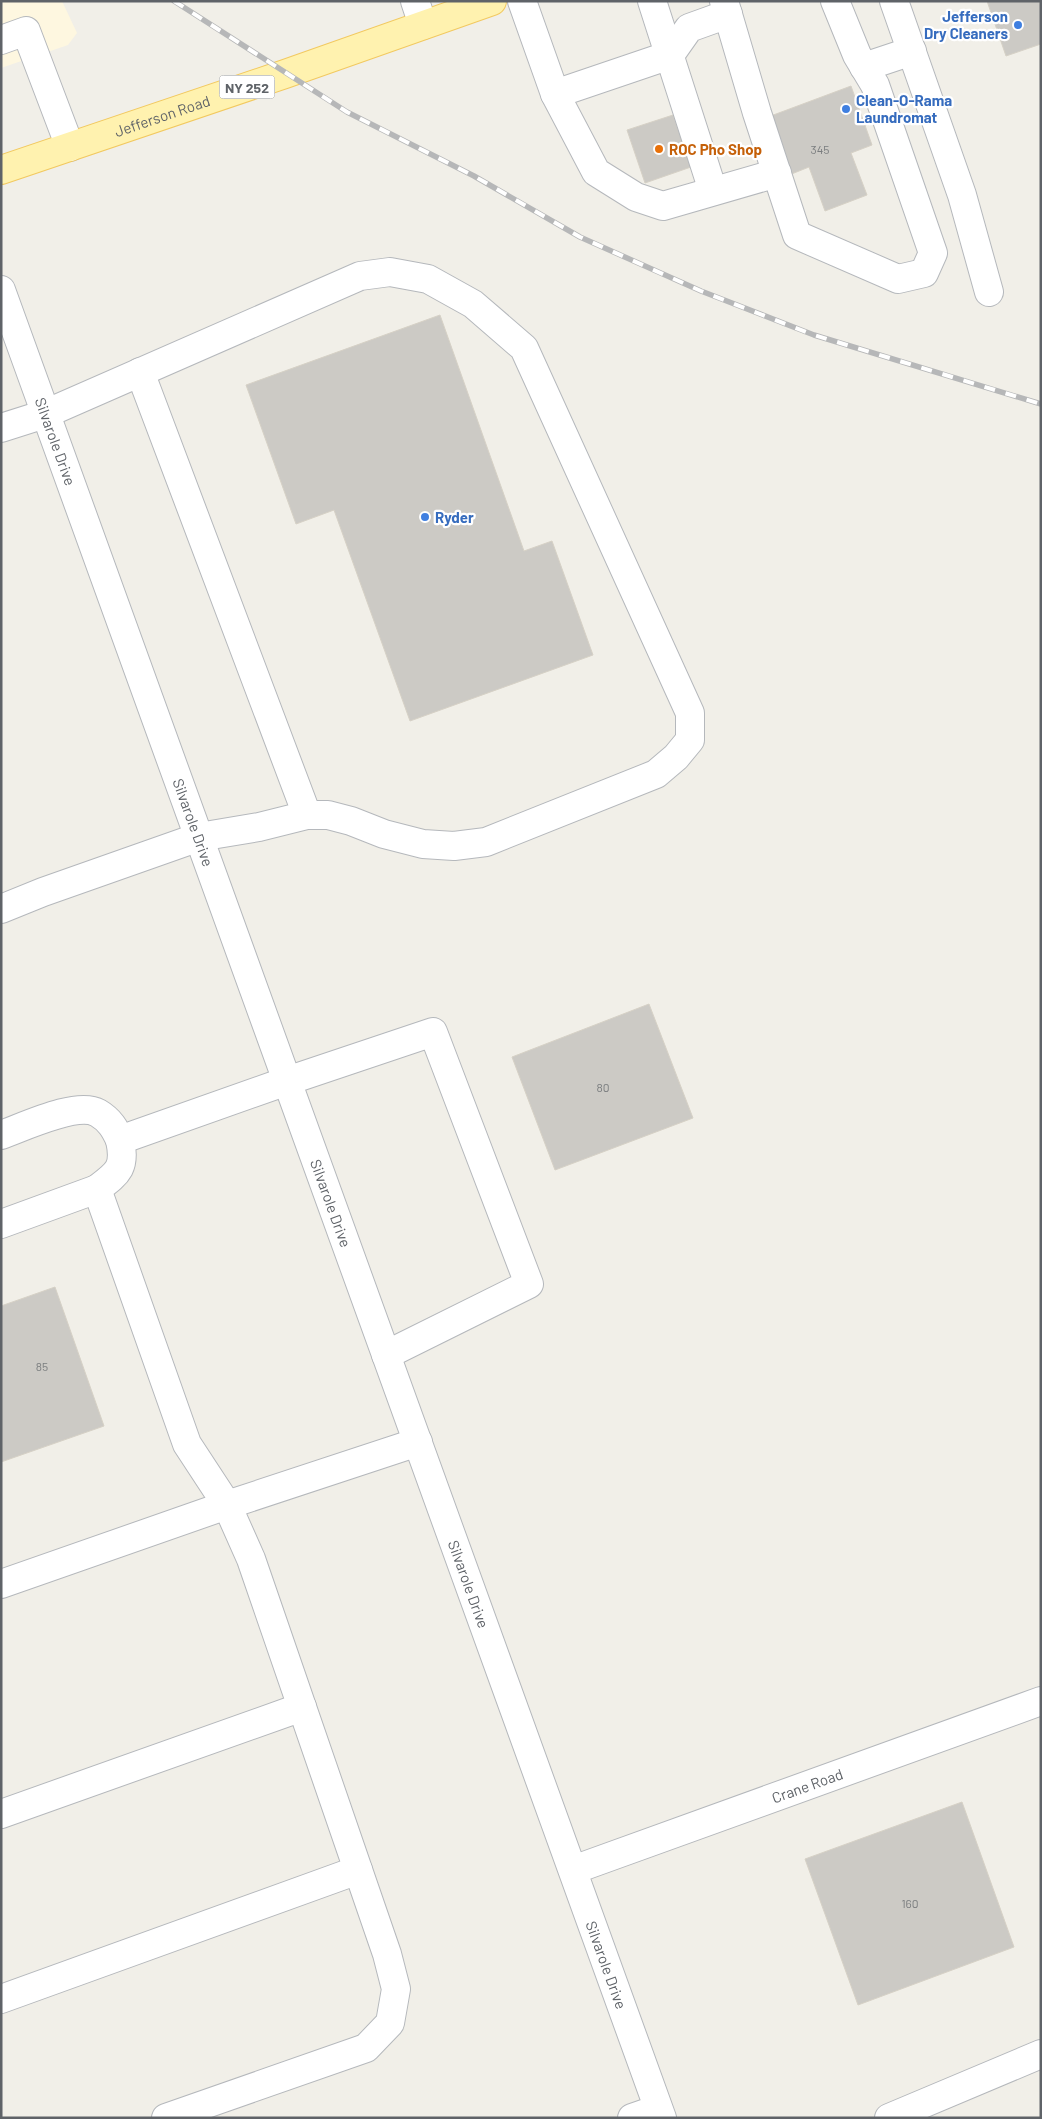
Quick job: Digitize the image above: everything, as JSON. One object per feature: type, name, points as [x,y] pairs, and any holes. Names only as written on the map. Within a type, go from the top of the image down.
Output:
[{"type":"main road","name":"Jefferson Road","points":[[1,170],[70,147],[419,13],[492,1]]},
{"type":"street","points":[[522,1],[555,94],[596,172],[636,197],[663,206],[777,173]]},
{"type":"street","points":[[652,1],[713,191]]},
{"type":"street","points":[[555,94],[670,55],[689,28],[726,7],[757,114],[797,235],[898,279],[924,273],[933,253],[875,85],[857,55],[835,1]]},
{"type":"street","points":[[894,1],[962,195],[989,292]]},
{"type":"street","points":[[1,40],[26,31],[70,147]]},
{"type":"street","points":[[864,67],[912,51]]},
{"type":"street","points":[[933,253],[975,242]]},
{"type":"street","points":[[1,428],[45,414],[360,276],[390,272],[428,279],[473,304],[524,348],[690,713],[690,740],[676,757],[656,774],[486,842],[454,846],[423,844],[384,834],[344,818],[328,815],[307,815],[259,827],[199,837],[43,892],[1,909]]},
{"type":"street","name":"Silvarole Drive","points":[[1,290],[660,2113]]},
{"type":"street","points":[[140,372],[307,815]]},
{"type":"street","points":[[120,1140],[287,1080],[433,1032],[529,1284],[386,1355]]},
{"type":"street","points":[[1,1135],[74,1110],[97,1112],[112,1124],[120,1140],[124,1157],[116,1175],[97,1189],[1,1224]]},
{"type":"street","points":[[97,1189],[187,1444],[227,1505],[251,1559],[387,1954],[396,1989],[390,2022],[366,2048],[166,2118]]},
{"type":"street","points":[[1,1584],[227,1505],[418,1442]]},
{"type":"street","name":"Crane Road","points":[[572,1870],[1041,1701]]},
{"type":"street","points":[[1,1814],[302,1707]]},
{"type":"street","points":[[1,1999],[358,1870]]},
{"type":"street","points":[[889,2118],[1041,2054]]},
{"type":"street","points":[[632,2118],[660,2113]]},
{"type":"shaded area","points":[[1,1],[62,1],[77,33],[68,45],[1,68]]},
{"type":"building","name":"Jefferson Dry Cleaners","points":[[987,1],[1039,1],[1041,7],[1041,44],[1006,56]]},
{"type":"building","points":[[851,86],[872,145],[851,153],[867,195],[825,211],[809,167],[789,175],[768,117]]},
{"type":"building","name":"ROC Pho Shop","points":[[673,115],[691,167],[645,183],[627,130]]},
{"type":"building","name":"Ryder","points":[[440,315],[524,551],[552,541],[593,655],[410,721],[334,510],[296,524],[246,385]]},
{"type":"building","points":[[649,1004],[693,1118],[555,1170],[512,1057]]},
{"type":"building","points":[[55,1287],[104,1426],[1,1462],[1,1306]]},
{"type":"building","points":[[962,1802],[1014,1947],[858,2005],[805,1859]]},
{"type":"railway","points":[[174,1],[347,112],[474,176],[580,237],[701,291],[814,335],[1041,404]]},
{"type":"place","name":"Jefferson Dry Cleaners","points":[[1018,25]]},
{"type":"place","name":"Clean-O-Rama Laundromat","points":[[846,109]]},
{"type":"place","name":"ROC Pho Shop","points":[[659,149]]},
{"type":"place","name":"Ryder","points":[[425,517]]}]
